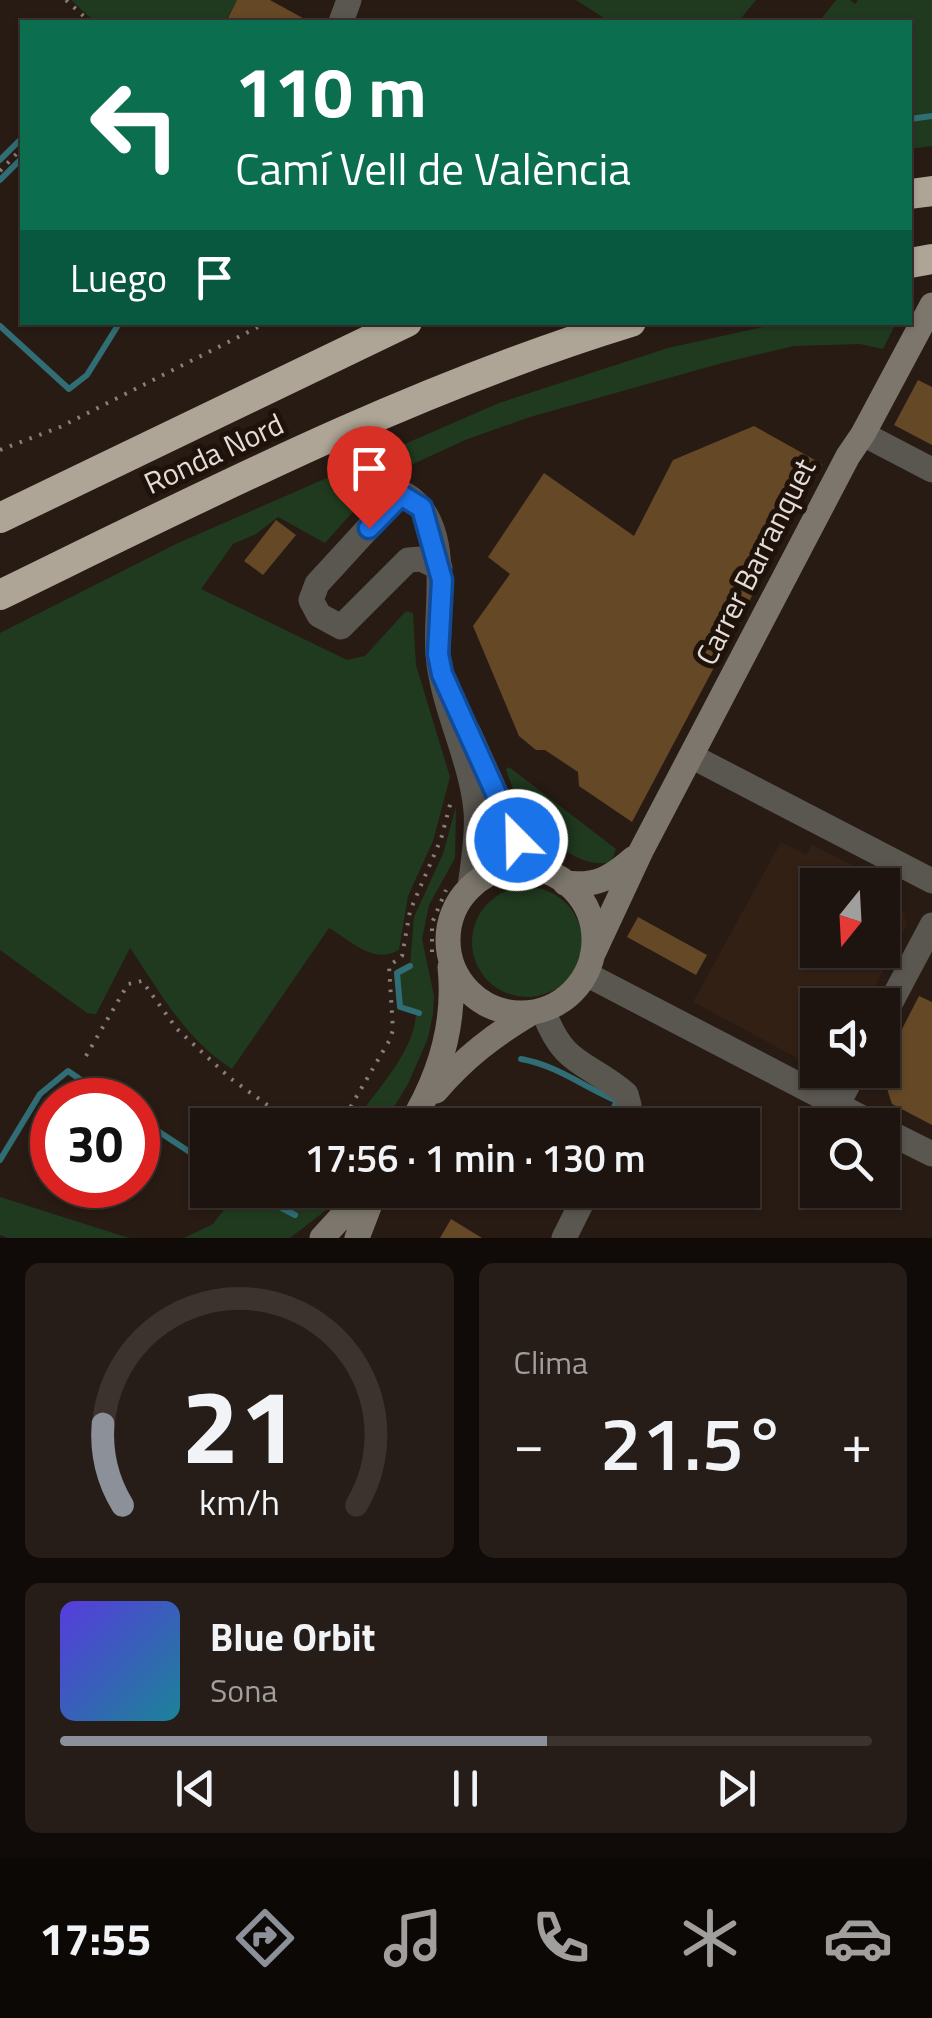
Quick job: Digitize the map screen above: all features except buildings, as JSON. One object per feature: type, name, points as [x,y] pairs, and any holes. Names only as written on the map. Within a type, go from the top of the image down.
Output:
[{"type":"highway","name":"Ronda Nord","points":[[0,518],[401,325]]},
{"type":"highway","name":"Ronda Nord","points":[[0,595],[303,450],[470,378],[622,325]]},
{"type":"street","name":"Carrer Barranquet","points":[[589,965],[641,851],[848,456],[932,305]]},
{"type":"street","points":[[863,434],[932,470]]},
{"type":"street","points":[[419,1108],[444,1054],[453,993],[442,961],[476,811],[438,654],[440,568],[422,508],[401,495],[312,594],[314,608],[327,622],[345,626],[408,560],[420,559],[440,568]]},
{"type":"street","points":[[442,674],[517,840],[534,869]]},
{"type":"street","points":[[693,756],[932,882]]},
{"type":"street","points":[[461,885],[512,868],[534,869],[565,883],[604,882],[641,851]]},
{"type":"street","points":[[423,1108],[492,1036],[560,1002],[589,965],[594,937],[590,916],[565,883]]},
{"type":"street","points":[[898,988],[932,925]]},
{"type":"street","points":[[442,961],[471,994],[488,1006],[509,1012],[537,1011]]},
{"type":"street","points":[[589,965],[843,1108]]},
{"type":"street","points":[[537,1011],[574,1062],[626,1094],[628,1108]]},
{"type":"street","points":[[837,1105],[846,1088]]},
{"type":"street","points":[[900,1137],[932,1154]]},
{"type":"street","points":[[322,1238],[350,1208]]},
{"type":"street","points":[[357,1238],[369,1208]]},
{"type":"street","points":[[564,1238],[579,1208]]},
{"type":"path","points":[[66,0],[88,20]]},
{"type":"path","points":[[0,170],[20,150]]},
{"type":"path","points":[[0,450],[60,426],[262,325]]},
{"type":"path","points":[[350,1108],[389,1042],[393,1030],[390,966],[402,956],[410,911],[441,839],[466,764]]},
{"type":"path","points":[[442,961],[432,923],[461,885]]},
{"type":"path","points":[[86,1056],[128,984],[142,981],[177,1030],[230,1078],[272,1108]]},
{"type":"shaded area","points":[[781,842],[806,855],[812,845],[858,868],[800,868],[800,968],[884,968],[874,988],[800,988],[800,1059],[693,1002]]},
{"type":"shaded area","points":[[900,904],[907,924],[900,938]]},
{"type":"green space","points":[[71,0],[237,0],[226,20],[93,20]]},
{"type":"green space","points":[[576,0],[756,0],[740,20],[607,20]]},
{"type":"green space","points":[[836,0],[855,4],[858,0],[932,0],[932,146],[912,149],[912,20],[821,20]]},
{"type":"green space","points":[[772,325],[895,325],[883,349],[860,344],[794,346],[530,417],[465,440],[383,478],[325,543],[278,517],[256,534],[233,544],[201,589],[347,660],[365,656],[406,611],[413,613],[416,665],[450,777],[433,841],[408,896],[399,950],[371,953],[329,928],[232,1069],[187,1029],[130,948],[96,1014],[87,1013],[0,950],[0,633],[178,543],[499,403],[668,348]]},
{"type":"green space","points":[[509,767],[616,849],[611,862],[594,863],[577,857],[545,834],[520,801],[506,769]]},
{"type":"green space","points":[[456,807],[455,858],[429,905],[422,939],[434,996],[428,1038],[393,1108],[365,1108],[400,1059],[413,1030],[416,1015],[400,1007],[397,973],[410,966],[414,917],[443,854]]},
{"type":"green space","points":[[527,887],[548,891],[566,903],[578,921],[582,942],[578,963],[566,981],[548,993],[527,997],[506,993],[488,981],[476,963],[472,942],[476,921],[488,903],[506,891]]},
{"type":"green space","points":[[0,1197],[129,1238],[8,1238],[0,1235]]},
{"type":"green space","points":[[225,1208],[281,1208],[288,1212],[291,1208],[327,1208],[290,1238],[184,1238],[213,1224]]},
{"type":"waterway","points":[[912,119],[932,116]]},
{"type":"waterway","points":[[0,160],[20,140]]},
{"type":"waterway","points":[[0,180],[20,160]]},
{"type":"waterway","points":[[0,326],[69,389],[87,375],[118,325]]},
{"type":"waterway","points":[[410,966],[397,973],[400,1007],[419,1013]]},
{"type":"waterway","points":[[521,1059],[558,1071],[617,1101],[614,1108]]},
{"type":"waterway","points":[[59,1078],[68,1071],[78,1078]]},
{"type":"waterway","points":[[0,1160],[30,1110]]},
{"type":"waterway","points":[[160,1132],[190,1152]]},
{"type":"waterway","points":[[282,1208],[295,1215]]},
{"type":"route","points":[[369,528],[401,495],[422,508],[442,580],[438,654],[442,674],[517,840]]}]
